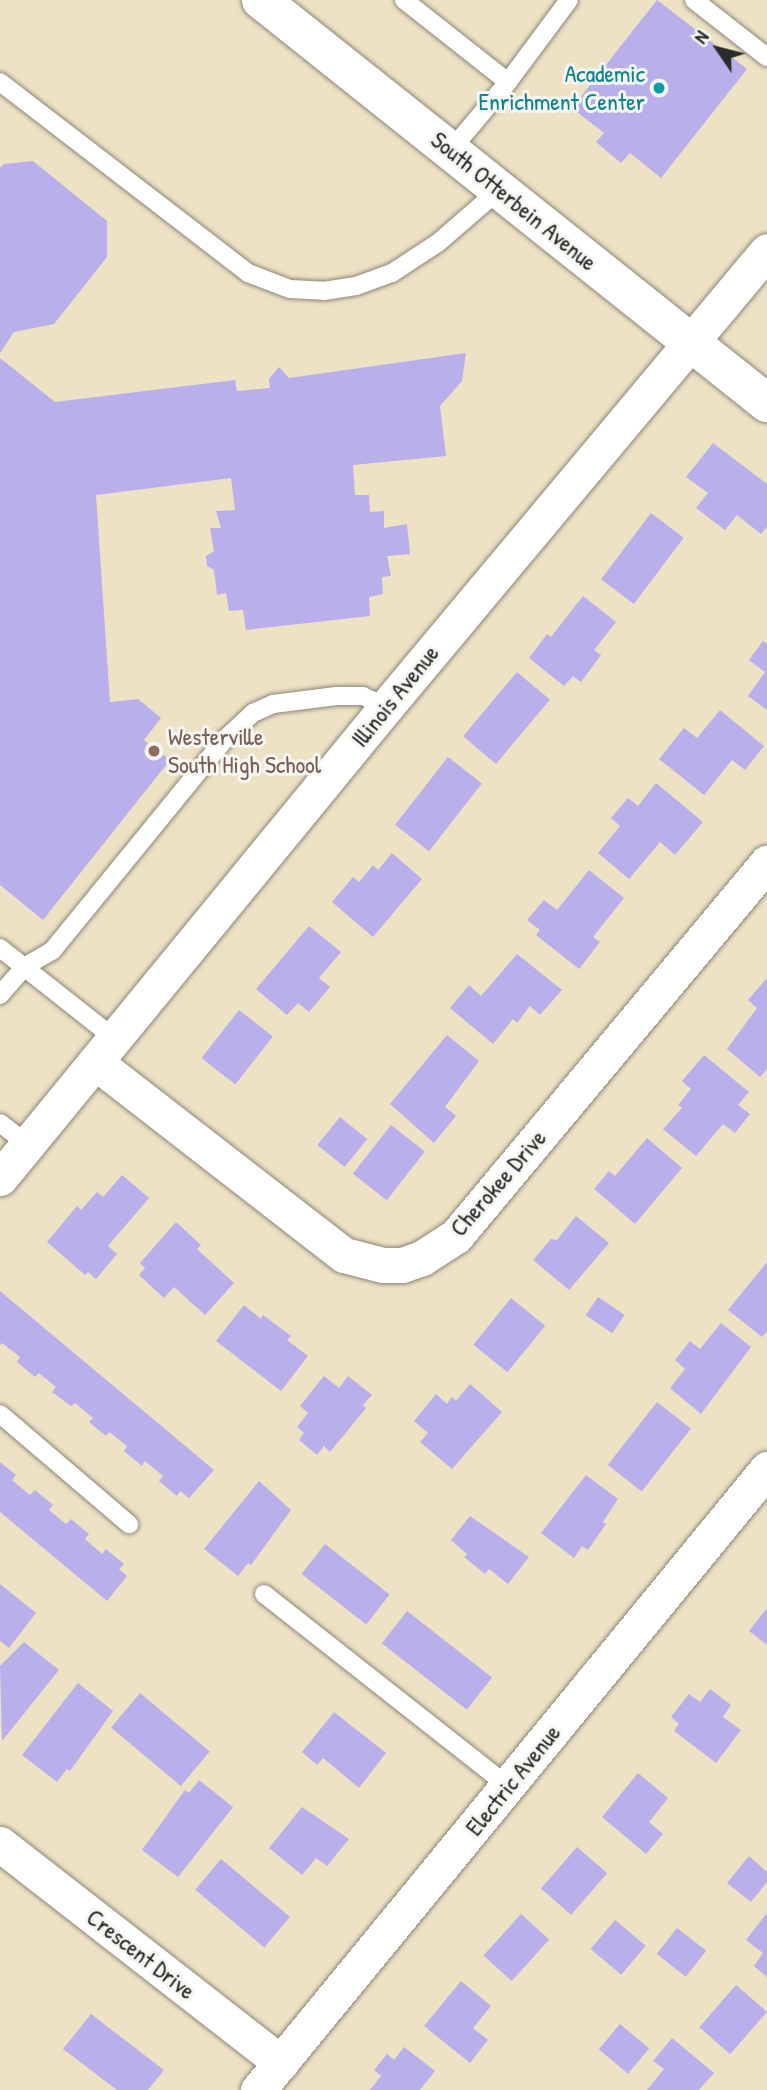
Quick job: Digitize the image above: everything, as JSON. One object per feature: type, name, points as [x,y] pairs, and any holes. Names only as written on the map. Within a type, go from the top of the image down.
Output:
[{"type":"street","name":"South Otterbein Avenue","points":[[261,0],[767,403]]},
{"type":"street","name":"Illinois Avenue","points":[[0,1178],[386,707],[689,341],[767,251]]},
{"type":"street","name":"Cherokee Drive","points":[[105,1050],[344,1255],[383,1265],[402,1265],[422,1258],[456,1236],[767,863]]},
{"type":"street","name":"Electric Avenue","points":[[258,2090],[767,1469]]},
{"type":"street","name":"Crescent Drive","points":[[0,1844],[281,2063]]},
{"type":"lane","points":[[404,0],[508,82]]},
{"type":"lane","points":[[451,150],[508,82],[569,0]]},
{"type":"lane","points":[[694,0],[767,57]]},
{"type":"lane","points":[[0,82],[248,274],[290,289],[324,291],[356,286],[392,273],[439,242],[500,189]]},
{"type":"lane","points":[[0,995],[24,967],[52,951],[237,725],[253,713],[273,704],[336,696],[363,696],[386,707]]},
{"type":"lane","points":[[0,948],[24,967],[105,1050]]},
{"type":"lane","points":[[0,1123],[28,1146]]},
{"type":"lane","points":[[0,1414],[130,1524]]},
{"type":"lane","points":[[264,1594],[508,1786]]},
{"type":"building","name":"Academic Enrichment Center","points":[[657,0],[747,69],[661,178],[630,153],[621,163],[596,142],[604,133],[572,108]]},
{"type":"building","points":[[33,161],[107,221],[107,257],[54,324],[14,332],[0,353],[0,168],[4,164]]},
{"type":"building","name":"Westerville South High School","points":[[466,353],[462,381],[440,406],[446,456],[353,465],[355,495],[369,495],[370,512],[384,511],[384,528],[407,524],[410,554],[387,556],[391,576],[382,577],[383,594],[369,597],[370,616],[246,630],[243,610],[229,611],[226,593],[217,595],[214,570],[207,566],[206,556],[214,551],[210,528],[221,528],[216,511],[235,510],[231,478],[96,495],[110,702],[138,699],[161,718],[144,740],[170,760],[43,920],[0,885],[0,358],[55,402],[235,380],[237,391],[270,388],[269,379],[279,367],[289,378]]},
{"type":"building","points":[[713,443],[767,484],[767,527],[761,534],[737,515],[725,530],[696,508],[708,493],[686,477]]},
{"type":"building","points":[[651,513],[684,538],[634,604],[601,579]]},
{"type":"building","points":[[583,596],[616,622],[594,650],[601,655],[581,682],[573,676],[564,686],[529,658],[547,634],[551,637]]},
{"type":"building","points":[[763,641],[767,644],[767,710],[748,696],[765,672],[749,660]]},
{"type":"building","points":[[517,672],[550,700],[496,764],[463,736]]},
{"type":"building","points":[[720,710],[764,746],[745,770],[732,760],[704,795],[659,759],[684,728],[697,738]]},
{"type":"building","points":[[448,757],[482,783],[429,851],[395,825]]},
{"type":"building","points":[[656,783],[703,822],[675,855],[660,842],[629,879],[598,853],[620,826],[611,818],[628,798],[638,806]]},
{"type":"building","points":[[392,853],[422,879],[373,937],[332,902],[353,877],[359,882],[373,865],[378,870]]},
{"type":"building","points":[[589,870],[624,898],[593,937],[600,942],[579,969],[536,935],[540,930],[527,920],[544,900],[557,910]]},
{"type":"building","points":[[309,926],[341,952],[319,978],[330,987],[309,1012],[298,1003],[287,1015],[256,989]]},
{"type":"building","points":[[517,954],[562,990],[540,1015],[530,1006],[517,1023],[513,1019],[493,1044],[450,1008],[469,985],[481,996]]},
{"type":"building","points":[[767,978],[767,1069],[760,1077],[727,1049],[757,1008],[748,1000]]},
{"type":"building","points":[[239,1010],[273,1036],[235,1085],[201,1058]]},
{"type":"building","points":[[447,1035],[479,1061],[445,1107],[456,1116],[434,1143],[390,1104]]},
{"type":"building","points":[[704,1055],[749,1092],[738,1105],[750,1114],[735,1133],[723,1124],[696,1156],[663,1129],[682,1108],[678,1105],[691,1089],[682,1081]]},
{"type":"building","points":[[340,1117],[367,1139],[345,1167],[317,1145]]},
{"type":"building","points":[[391,1125],[425,1151],[387,1200],[353,1174]]},
{"type":"building","points":[[647,1138],[682,1168],[635,1224],[594,1189],[609,1171],[615,1176]]},
{"type":"building","points":[[122,1175],[149,1198],[108,1246],[117,1254],[96,1279],[88,1272],[85,1275],[47,1242],[77,1206],[81,1210],[97,1192],[103,1197]]},
{"type":"building","points":[[576,1216],[609,1243],[569,1290],[533,1260],[551,1239],[557,1240]]},
{"type":"building","points":[[176,1222],[201,1245],[197,1249],[234,1283],[205,1315],[174,1287],[164,1298],[139,1275],[145,1268],[140,1263]]},
{"type":"building","points":[[767,1262],[767,1331],[762,1337],[728,1310]]},
{"type":"building","points":[[0,1291],[214,1470],[189,1498],[180,1491],[177,1496],[159,1481],[163,1476],[145,1461],[142,1466],[124,1451],[127,1446],[109,1432],[106,1436],[89,1422],[93,1418],[75,1403],[71,1406],[52,1392],[56,1387],[39,1373],[35,1377],[17,1362],[20,1357],[2,1343],[0,1345]]},
{"type":"building","points":[[598,1297],[625,1315],[612,1333],[586,1315]]},
{"type":"building","points":[[511,1298],[545,1326],[507,1372],[473,1345]]},
{"type":"building","points":[[244,1305],[261,1319],[263,1315],[291,1336],[287,1340],[308,1356],[281,1391],[216,1341]]},
{"type":"building","points":[[721,1323],[751,1347],[701,1414],[670,1388],[685,1369],[675,1360],[690,1341],[700,1349]]},
{"type":"building","points":[[324,1376],[339,1388],[348,1376],[372,1395],[363,1405],[366,1408],[330,1452],[324,1446],[317,1455],[299,1440],[304,1433],[297,1427],[308,1413],[300,1406]]},
{"type":"building","points":[[470,1384],[502,1412],[452,1469],[420,1442],[428,1433],[414,1421],[436,1394],[447,1404],[452,1397],[456,1401]]},
{"type":"building","points":[[657,1402],[691,1428],[642,1492],[608,1465]]},
{"type":"building","points":[[0,1462],[16,1475],[12,1480],[20,1487],[30,1495],[35,1490],[53,1505],[49,1510],[66,1524],[71,1519],[89,1534],[85,1539],[102,1554],[106,1549],[124,1564],[119,1569],[127,1576],[107,1601],[0,1512]]},
{"type":"building","points":[[586,1475],[618,1499],[603,1522],[606,1524],[588,1550],[582,1546],[574,1558],[541,1533]]},
{"type":"building","points":[[259,1481],[291,1510],[251,1565],[248,1563],[238,1576],[204,1549]]},
{"type":"building","points":[[470,1516],[529,1557],[508,1584],[489,1569],[485,1574],[464,1557],[467,1554],[451,1540]]},
{"type":"building","points":[[325,1544],[390,1594],[366,1624],[302,1574]]},
{"type":"building","points":[[0,1584],[36,1613],[9,1648],[0,1641]]},
{"type":"building","points":[[767,1608],[767,1645],[749,1631]]},
{"type":"building","points":[[407,1611],[492,1677],[467,1710],[382,1643]]},
{"type":"building","points":[[24,1642],[59,1670],[2,1741],[0,1666]]},
{"type":"building","points":[[78,1683],[113,1711],[70,1771],[67,1769],[57,1782],[22,1755]]},
{"type":"building","points":[[710,1689],[731,1705],[723,1717],[741,1730],[716,1763],[674,1731],[679,1724],[671,1717],[689,1694],[700,1702]]},
{"type":"building","points":[[140,1693],[210,1751],[181,1786],[111,1727]]},
{"type":"building","points":[[334,1712],[386,1753],[359,1788],[323,1758],[317,1765],[302,1752]]},
{"type":"building","points":[[638,1773],[668,1798],[649,1822],[663,1834],[646,1854],[602,1817]]},
{"type":"building","points":[[199,1780],[233,1807],[178,1877],[142,1850],[185,1790],[189,1793]]},
{"type":"building","points":[[302,1807],[349,1839],[327,1866],[316,1858],[302,1875],[269,1848]]},
{"type":"building","points":[[577,1847],[607,1873],[571,1915],[541,1889]]},
{"type":"building","points":[[749,1856],[767,1872],[767,1882],[751,1902],[727,1883]]},
{"type":"building","points":[[221,1859],[290,1917],[264,1947],[195,1890]]},
{"type":"building","points":[[767,1913],[767,1977],[754,1966],[763,1953],[746,1940]]},
{"type":"building","points":[[521,1914],[549,1939],[512,1981],[484,1956]]},
{"type":"building","points":[[615,1920],[646,1946],[621,1975],[591,1949]]},
{"type":"building","points":[[677,1928],[706,1951],[686,1977],[657,1954]]},
{"type":"building","points":[[461,1981],[491,2006],[473,2028],[488,2040],[470,2063],[424,2026]]},
{"type":"building","points":[[736,1985],[767,2012],[730,2054],[699,2027]]},
{"type":"building","points":[[91,2014],[164,2070],[148,2090],[117,2090],[63,2049]]},
{"type":"building","points":[[620,2024],[649,2048],[628,2074],[599,2049]]},
{"type":"building","points":[[672,2038],[714,2073],[699,2090],[647,2090],[664,2069],[653,2061]]},
{"type":"building","points":[[404,2047],[435,2071],[420,2090],[370,2090],[381,2076],[374,2070],[387,2054],[394,2060]]},
{"type":"place","name":"Academic Enrichment Center","points":[[659,88]]},
{"type":"place","name":"Westerville South High School","points":[[154,751]]}]
